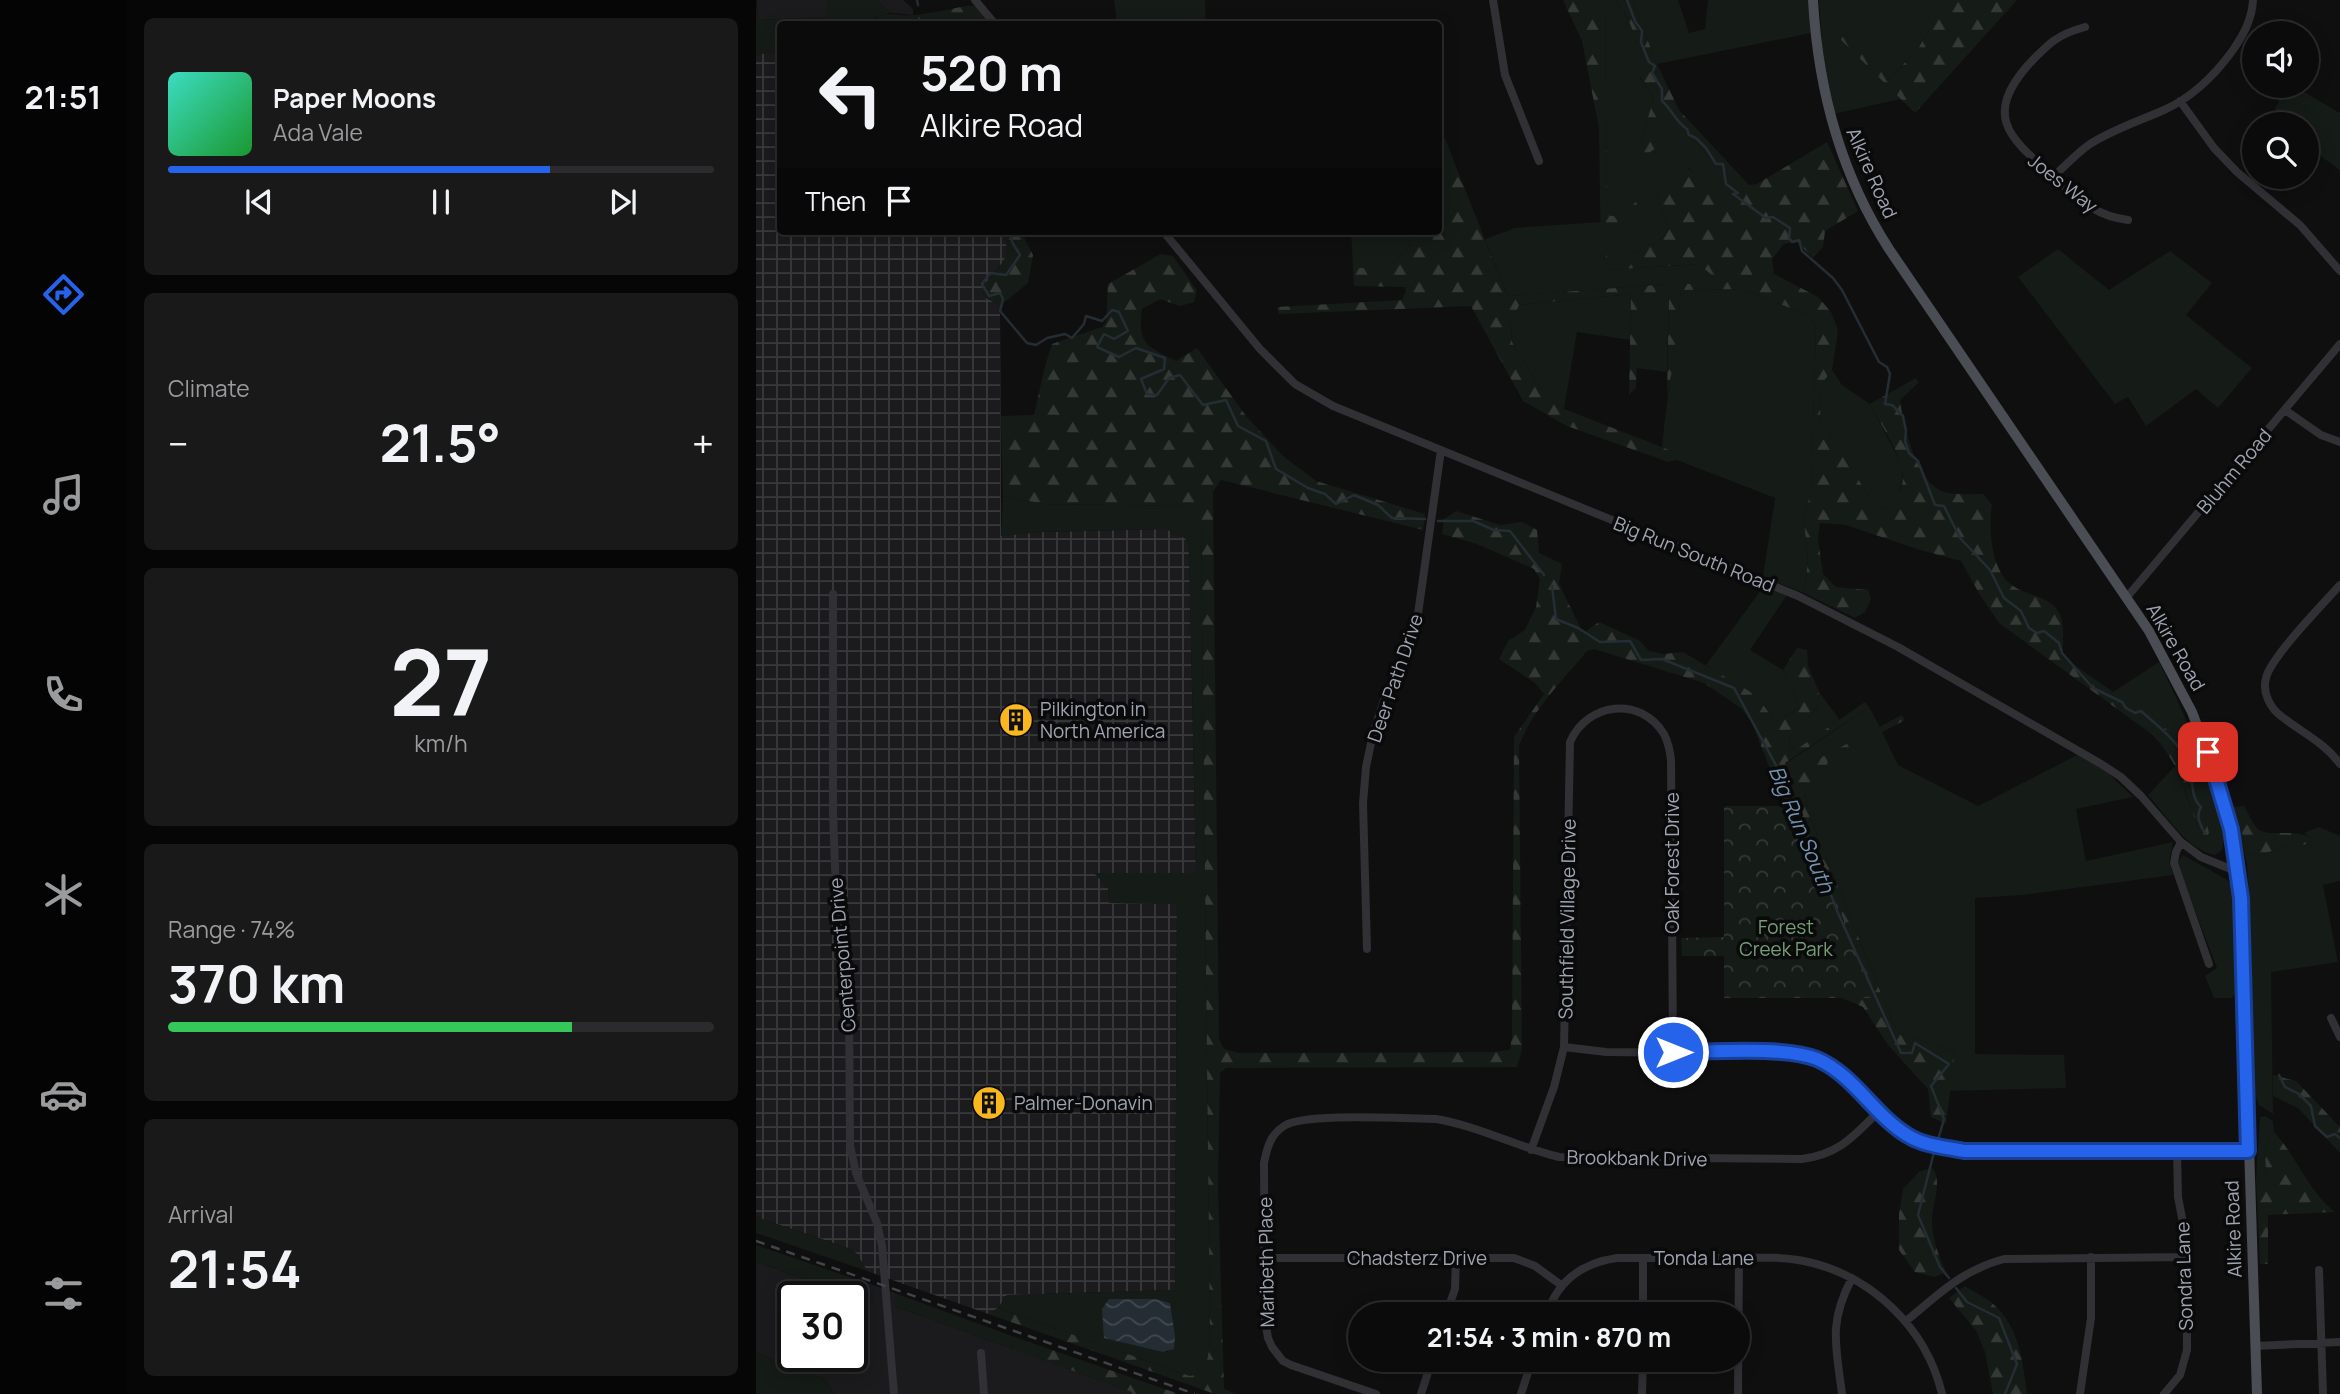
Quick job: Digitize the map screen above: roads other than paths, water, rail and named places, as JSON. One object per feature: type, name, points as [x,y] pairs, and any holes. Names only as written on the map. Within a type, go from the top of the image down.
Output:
[{"type":"main road","name":"Alkire Road","points":[[1814,0],[1820,67],[1828,112],[1844,162],[1870,216],[1895,258],[2127,597],[2166,659],[2192,712],[2227,811],[2238,872],[2243,926],[2257,1394]]},
{"type":"street","points":[[975,0],[992,21]]},
{"type":"street","points":[[1493,0],[1505,75],[1539,161]]},
{"type":"street","points":[[2054,176],[2088,146],[2118,128],[2180,101],[2212,76],[2228,57],[2249,23],[2253,0]]},
{"type":"street","name":"Joes Way","points":[[2085,27],[2064,33],[2048,43],[2009,90],[2005,116],[2013,138],[2024,152],[2095,211],[2111,218],[2128,220]]},
{"type":"street","points":[[2180,101],[2222,156],[2255,188],[2300,225],[2340,271]]},
{"type":"street","name":"Big Run South Road","points":[[1166,235],[1260,349],[1295,384],[1334,406],[1756,579],[1856,625],[2111,770],[2141,796],[2181,842],[2200,858],[2238,872]]},
{"type":"street","name":"Bluhm Road","points":[[2127,597],[2340,344]]},
{"type":"street","points":[[2285,411],[2321,435],[2340,442]]},
{"type":"street","name":"Deer Path Drive","points":[[1367,949],[1363,803],[1366,766],[1384,700],[1405,657],[1419,614],[1441,450]]},
{"type":"street","points":[[2340,585],[2272,664],[2266,677],[2266,691],[2276,712],[2318,740],[2340,764]]},
{"type":"street","name":"Centerpoint Drive","points":[[833,594],[833,813],[840,955],[849,1002],[850,1145],[856,1173],[877,1223],[882,1246],[894,1394]]},
{"type":"street","name":"Southfield Village Drive","points":[[1531,1150],[1554,1087],[1564,1047],[1570,742],[1574,732],[1591,715],[1614,708]]},
{"type":"street","name":"Oak Forest Drive","points":[[1614,708],[1635,711],[1652,720],[1669,746],[1673,1052]]},
{"type":"street","points":[[2181,842],[2174,863],[2209,964]]},
{"type":"street","points":[[2332,1018],[2340,1037]]},
{"type":"street","points":[[1564,1047],[1606,1052],[1800,1054],[1831,1066],[1907,1135],[1924,1144],[1964,1151],[2248,1151]]},
{"type":"street","name":"Brookbank Drive","points":[[1268,1143],[1284,1126],[1308,1119],[1436,1119],[1450,1121],[1531,1150],[1559,1157],[1802,1159],[1830,1153],[1879,1111]]},
{"type":"street","name":"Maribeth Place","points":[[1268,1143],[1264,1163],[1268,1338],[1277,1354],[1291,1365],[1376,1394]]},
{"type":"street","name":"Sondra Lane","points":[[2164,1394],[2180,1374],[2187,1350],[2187,1257],[2185,1223],[2178,1197],[2178,1151]]},
{"type":"street","points":[[1906,1321],[1963,1275],[1987,1264],[2021,1257],[2187,1257]]},
{"type":"street","points":[[2080,1394],[2091,1318],[2091,1257]]},
{"type":"street","name":"Chadsterz Drive","points":[[1265,1258],[1514,1258],[1535,1266],[1561,1285]]},
{"type":"street","points":[[1450,1302],[1455,1289],[1456,1258]]},
{"type":"street","points":[[1643,1258],[1643,1302]]},
{"type":"street","points":[[1738,1394],[1739,1258]]},
{"type":"street","name":"Tonda Lane","points":[[1561,1285],[1573,1273],[1601,1260],[1739,1258],[1802,1261],[1852,1278],[1887,1301],[1906,1321],[1930,1359],[1942,1394]]},
{"type":"street","points":[[2319,1270],[2323,1394]]},
{"type":"street","points":[[1842,1394],[1835,1336],[1836,1319],[1852,1278]]},
{"type":"street","points":[[1553,1302],[1561,1285]]},
{"type":"street","points":[[2255,1346],[2340,1342]]},
{"type":"street","points":[[981,1353],[984,1394]]},
{"type":"street","points":[[1421,1394],[1428,1372]]},
{"type":"street","points":[[1521,1394],[1528,1372]]},
{"type":"street","points":[[1642,1394],[1643,1372]]},
{"type":"water","points":[[1109,1299],[1156,1299],[1170,1303],[1175,1336],[1174,1349],[1163,1352],[1104,1338],[1102,1309]]},
{"type":"waterway","name":"Big Run South","points":[[917,0],[918,5]]},
{"type":"waterway","points":[[1627,0],[1642,31],[1641,42],[1649,62],[1655,66],[1652,73],[1662,89],[1662,101],[1687,129],[1689,135],[1706,148],[1716,164],[1723,164],[1726,184],[1738,193],[1733,194],[1766,218],[1773,217],[1790,228],[1789,238],[1792,242],[1799,240],[1802,251],[1833,278],[1842,290],[1879,362],[1887,367],[1890,374],[1885,404],[1892,405],[1903,416],[1909,453],[1918,461],[1935,505],[1944,506],[1960,538],[1990,570],[2004,598],[2021,611],[2029,628],[2037,633],[2044,631],[2059,643],[2062,653],[2093,688],[2122,702],[2135,713],[2141,711],[2178,746],[2189,766],[2194,797],[2201,807],[2199,821],[2205,834]]},
{"type":"waterway","name":"Big Run South","points":[[1011,235],[1020,255],[1006,275],[990,273],[982,284],[989,296],[1000,293],[1003,299],[1000,311],[1027,343],[1036,345],[1047,338],[1065,334],[1072,338],[1084,324],[1086,316],[1102,321],[1112,310],[1119,312],[1128,331],[1114,339],[1104,334],[1097,347],[1119,357],[1136,348],[1165,358],[1164,369],[1141,379],[1147,394],[1157,395],[1169,378],[1180,375],[1203,405],[1226,400],[1238,426],[1266,441],[1276,469],[1308,488],[1325,494],[1336,504],[1354,495],[1378,505],[1392,518],[1425,519]]},
{"type":"waterway","name":"Big Run South","points":[[1438,521],[1473,521],[1494,530],[1510,531],[1544,575]]},
{"type":"waterway","name":"Big Run South","points":[[1552,586],[1556,619],[1578,628],[1600,642],[1630,641],[1641,660],[1662,659],[1734,688],[1790,791],[1838,913],[1901,1053],[1912,1053],[1915,1043],[1949,1064],[1931,1086],[1944,1119],[1938,1140]]},
{"type":"waterway","points":[[2279,1075],[2285,1087],[2299,1094],[2311,1106],[2315,1126],[2327,1137],[2335,1134],[2340,1138]]},
{"type":"waterway","name":"Big Run South","points":[[1934,1152],[1918,1215],[1940,1267],[1949,1278]]},
{"type":"waterway","name":"Big Run South","points":[[1956,1288],[1967,1302],[1999,1318],[2017,1364],[2005,1394]]},
{"type":"railway","points":[[756,1241],[1195,1394]]},
{"type":"place","name":"Pilkington in North America","points":[[1016,720]]},
{"type":"place","name":"Palmer-Donavin","points":[[989,1103]]},
{"type":"park label","name":"Forest Creek Park","points":[[1786,938]]}]
